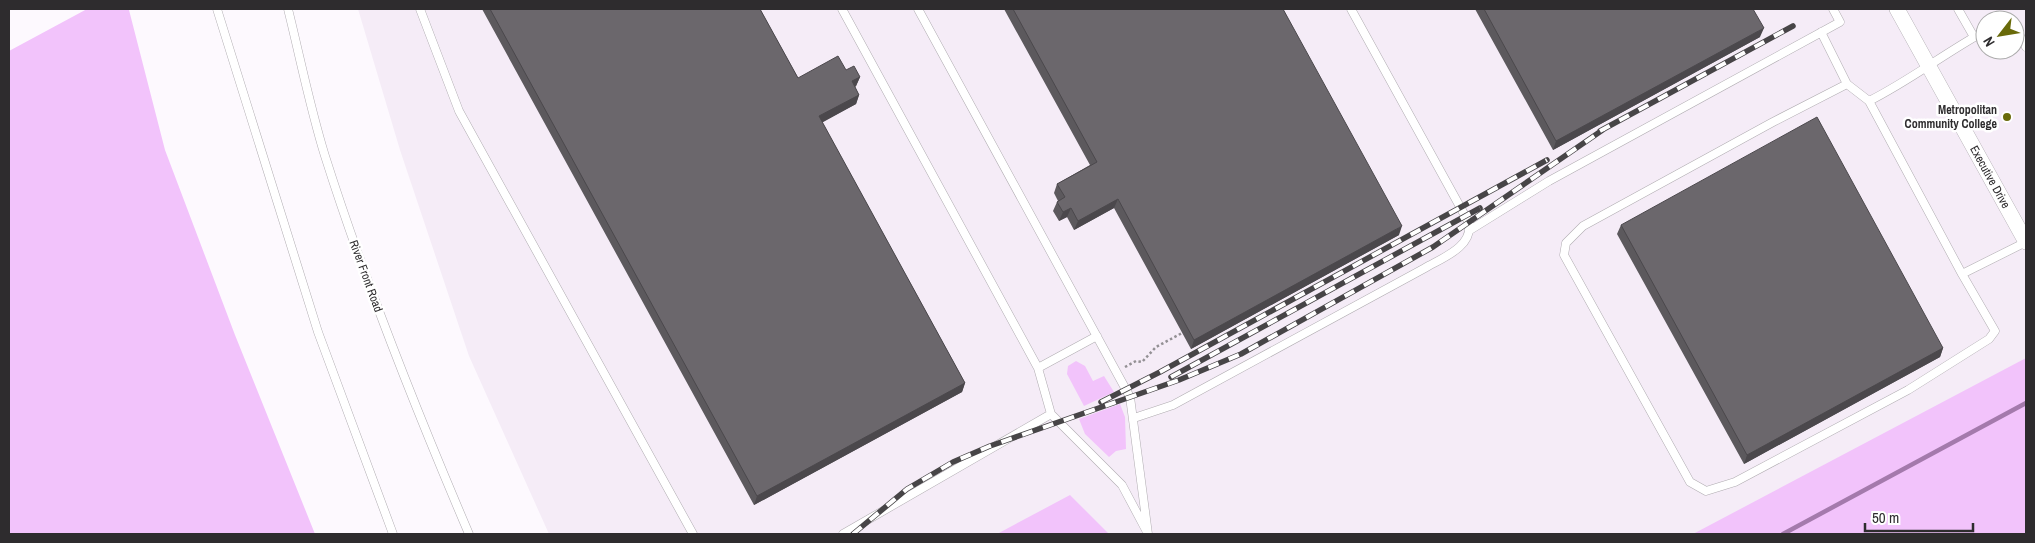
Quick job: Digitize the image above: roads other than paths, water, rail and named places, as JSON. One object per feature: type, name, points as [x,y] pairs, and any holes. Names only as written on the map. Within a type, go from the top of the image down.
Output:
[{"type":"street","name":"Executive Drive","points":[[1897,9],[2026,242]]},
{"type":"lane","points":[[217,9],[318,332],[393,534]]},
{"type":"lane","name":"River Front Road","points":[[288,9],[324,154],[365,274],[410,393],[469,534]]},
{"type":"lane","points":[[420,9],[459,112],[693,534]]},
{"type":"lane","points":[[842,9],[1038,368],[1051,414],[1122,485],[1148,534]]},
{"type":"lane","points":[[918,9],[1130,398],[1148,534]]},
{"type":"lane","points":[[1134,418],[1173,404],[1425,268],[1464,244],[1470,230],[1469,223],[1352,9]]},
{"type":"lane","points":[[1470,230],[1549,181],[1840,22],[1833,9]]},
{"type":"lane","points":[[1869,101],[1901,85],[1928,64],[1974,37],[1958,9]]},
{"type":"lane","points":[[1821,32],[1847,84],[1869,101],[1962,274],[1995,331],[1989,339],[1908,390],[1735,482],[1706,490],[1690,482],[1564,255],[1566,243],[1583,226],[1847,84]]},
{"type":"lane","points":[[1962,274],[2026,242]]},
{"type":"lane","points":[[1038,368],[1096,336]]},
{"type":"lane","points":[[843,534],[1051,414]]},
{"type":"waterway","points":[[1783,534],[2026,403]]},
{"type":"railway","points":[[1600,131],[1793,26]]},
{"type":"railway","points":[[853,534],[907,489],[953,462],[990,446],[1179,380],[1241,354],[1433,247],[1604,129]]},
{"type":"railway","points":[[1101,402],[1160,372],[1547,160]]},
{"type":"railway","points":[[1171,377],[1480,208]]},
{"type":"place","name":"Metropolitan Community College","points":[[2007,117]]}]
